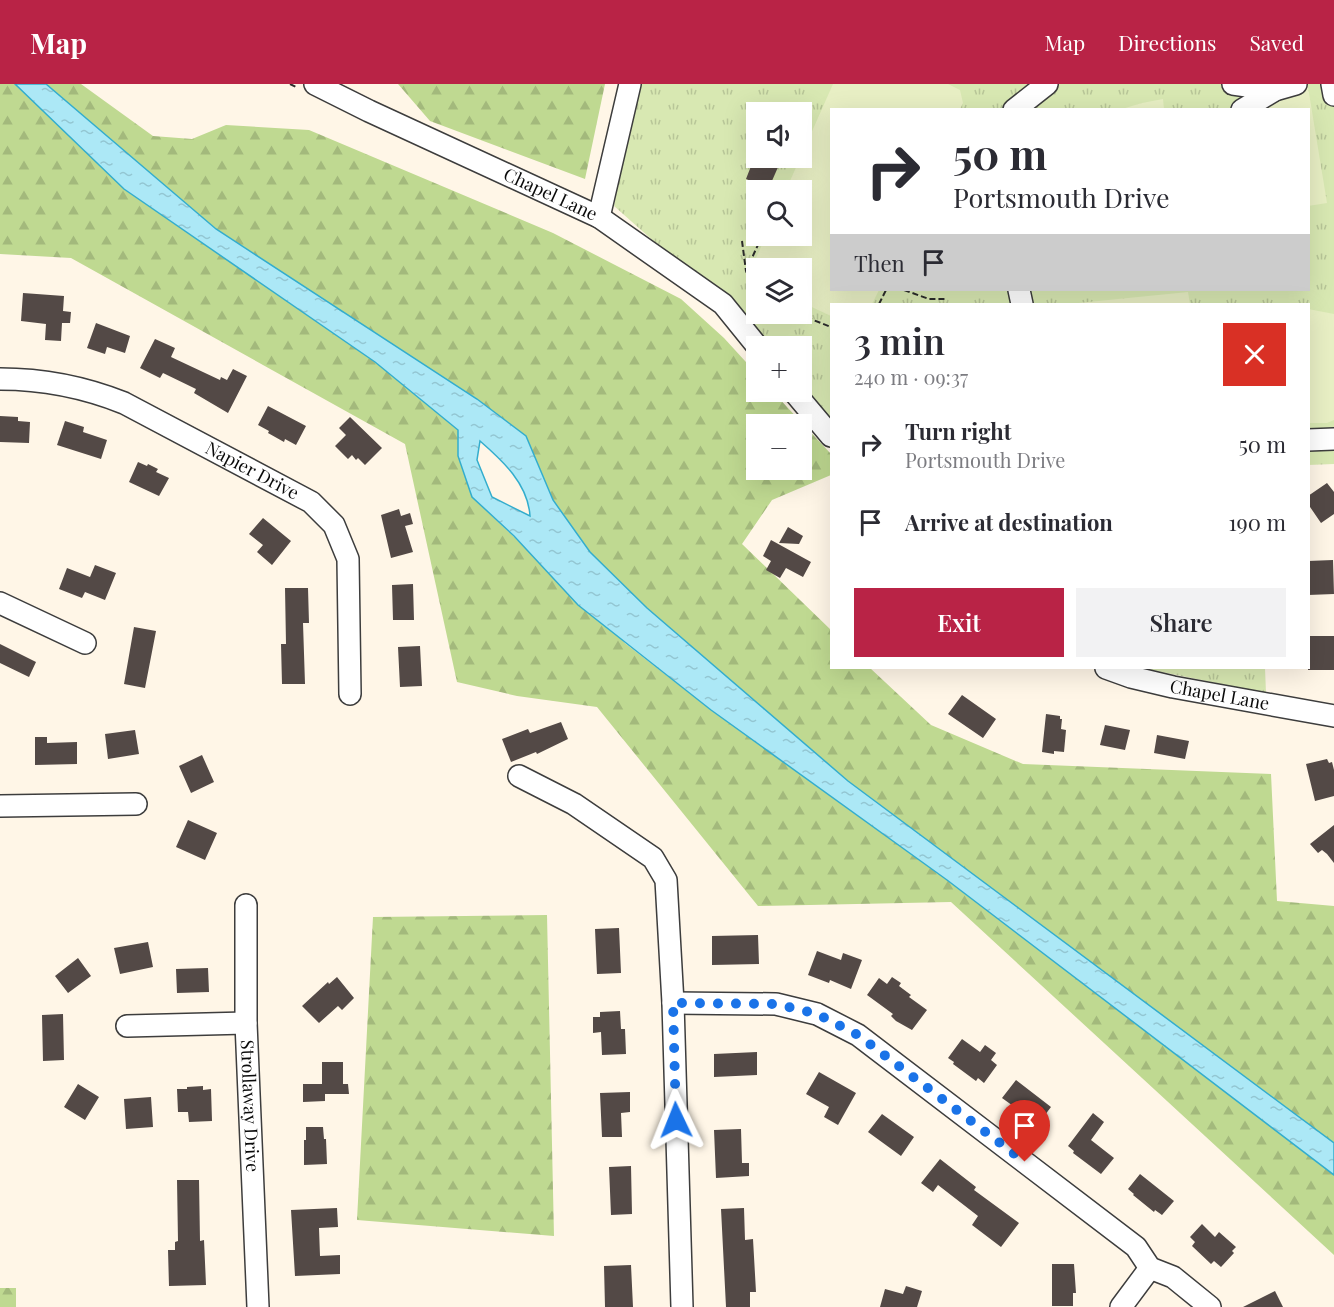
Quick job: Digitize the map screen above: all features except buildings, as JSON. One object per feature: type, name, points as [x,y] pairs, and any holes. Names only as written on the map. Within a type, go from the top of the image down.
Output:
[{"type":"street","name":"Chapel Lane","points":[[315,84],[599,217],[723,304],[749,336]]},
{"type":"street","points":[[599,217],[630,84]]},
{"type":"street","points":[[1017,108],[1047,84]]},
{"type":"street","points":[[1233,84],[1275,90]]},
{"type":"street","points":[[1245,108],[1275,90],[1296,84]]},
{"type":"street","points":[[1332,84],[1334,95]]},
{"type":"street","name":"Napier Drive","points":[[0,379],[30,379],[100,393],[124,403],[310,502],[323,513],[334,525],[348,559],[350,694]]},
{"type":"street","points":[[802,402],[830,435]]},
{"type":"street","points":[[1310,440],[1334,439]]},
{"type":"street","points":[[0,603],[85,643]]},
{"type":"street","name":"Chapel Lane","points":[[1109,669],[1173,687],[1334,716]]},
{"type":"street","points":[[519,776],[574,804],[653,858],[666,880],[673,1003],[682,1307]]},
{"type":"street","points":[[0,806],[136,804]]},
{"type":"street","name":"Strollaway Drive","points":[[246,905],[246,1023],[258,1307]]},
{"type":"street","points":[[673,1003],[776,1004],[817,1014],[858,1035],[1136,1247],[1150,1268],[1173,1276],[1210,1307]]},
{"type":"street","points":[[127,1026],[246,1023]]},
{"type":"street","points":[[1121,1307],[1150,1268]]},
{"type":"path","points":[[742,241],[746,271]]},
{"type":"path","points":[[907,291],[929,299],[947,299]]},
{"type":"path","points":[[812,320],[830,327]]},
{"type":"green space","points":[[0,84],[15,84],[124,189],[375,362],[458,430],[458,456],[472,497],[626,644],[711,710],[947,880],[1334,1175],[1334,1255],[951,902],[758,906],[597,707],[517,696],[457,682],[405,444],[71,258],[0,254]]},
{"type":"green space","points":[[46,84],[81,84],[153,136],[192,139],[226,125],[309,130],[553,233],[681,299],[724,338],[746,362],[746,402],[782,402],[794,414],[746,414],[746,480],[812,480],[812,434],[830,453],[830,475],[772,500],[742,544],[830,629],[830,669],[871,669],[931,725],[1023,764],[1271,774],[1277,901],[1334,906],[1334,1143],[848,781],[647,608],[590,552],[553,500],[526,436],[477,399],[216,229]]},
{"type":"green space","points":[[398,84],[605,84],[585,179],[430,121]]},
{"type":"green space","points":[[636,84],[1334,84],[1334,464],[1310,465],[1310,303],[830,303],[830,422],[812,398],[812,336],[761,336],[747,324],[812,324],[812,258],[746,258],[746,323],[614,206]]},
{"type":"green space","points":[[833,84],[948,84],[960,90],[963,103],[960,108],[830,108],[830,291],[878,291],[872,303],[830,303],[830,316],[812,307],[812,258],[756,258],[761,246],[812,246],[812,180],[790,180],[796,168],[812,168],[812,131]]},
{"type":"green space","points":[[1308,87],[1327,203],[1310,206],[1310,108],[1256,108],[1279,95]]},
{"type":"green space","points":[[1163,99],[1164,108],[1125,108]]},
{"type":"green space","points":[[1188,292],[1190,303],[1078,303]]},
{"type":"green space","points":[[1310,309],[1334,314],[1334,420],[1327,423],[1310,423]]},
{"type":"green space","points":[[1147,669],[1265,669],[1266,693]]},
{"type":"green space","points":[[547,915],[554,1236],[357,1220],[373,917]]},
{"type":"green space","points":[[0,1288],[16,1288],[16,1307],[0,1307]]},
{"type":"water","points":[[15,84],[46,84],[216,229],[477,399],[526,436],[553,500],[590,552],[647,608],[848,781],[1334,1143],[1334,1175],[947,880],[711,710],[578,605],[514,536],[472,497],[458,456],[458,430],[375,362],[124,189]],"holes":[[[480,441],[513,474],[525,494],[530,516],[492,497],[477,460]]]},
{"type":"route","points":[[676,1120],[673,1003],[776,1004],[817,1014],[858,1035],[1025,1162]]}]
